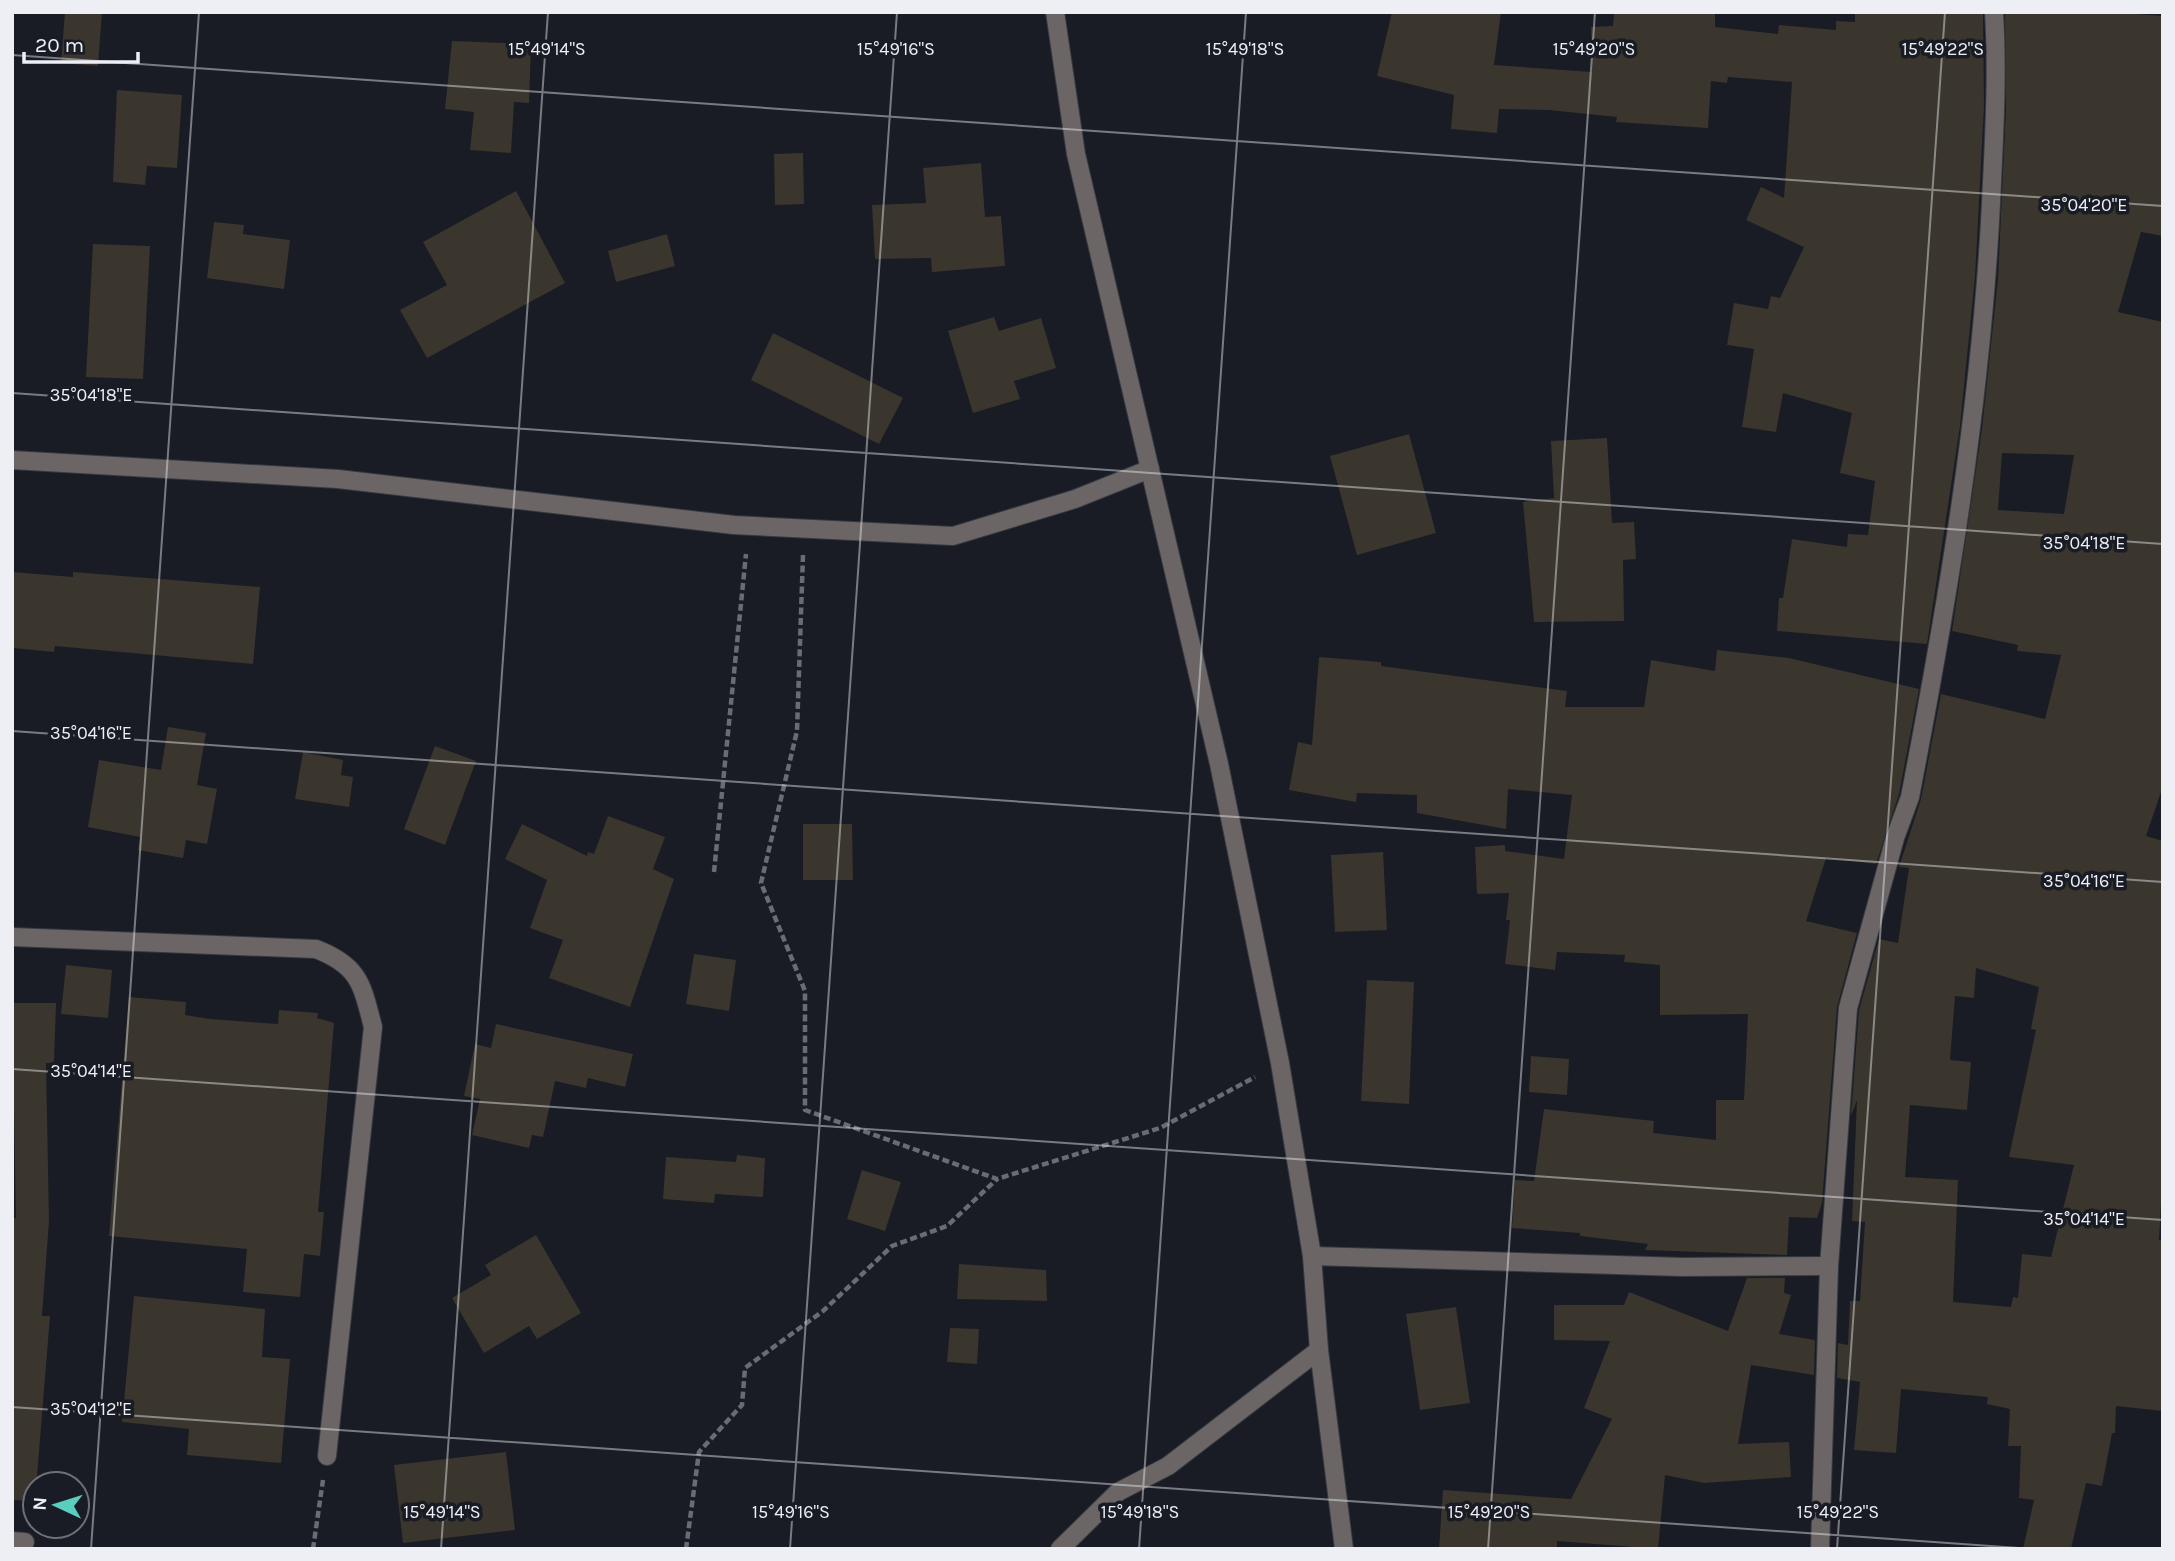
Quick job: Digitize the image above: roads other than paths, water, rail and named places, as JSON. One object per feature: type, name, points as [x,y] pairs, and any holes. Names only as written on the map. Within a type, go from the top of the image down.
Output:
[{"type":"street","points":[[1055,12],[1076,154],[1219,764],[1280,1063],[1312,1256],[1320,1350],[1344,1549]]},
{"type":"street","points":[[1820,1549],[1829,1266],[1848,1008],[1895,838],[1910,797],[1945,614],[1972,428],[1990,233],[1997,59],[1994,12]]},
{"type":"street","points":[[12,460],[338,479],[749,526],[953,536],[1075,499],[1150,469]]},
{"type":"street","points":[[12,937],[316,949],[334,956],[361,980],[373,1027],[327,1456]]},
{"type":"street","points":[[1312,1256],[1684,1267],[1829,1266]]},
{"type":"street","points":[[1060,1549],[1118,1492],[1168,1466],[1320,1350]]}]
